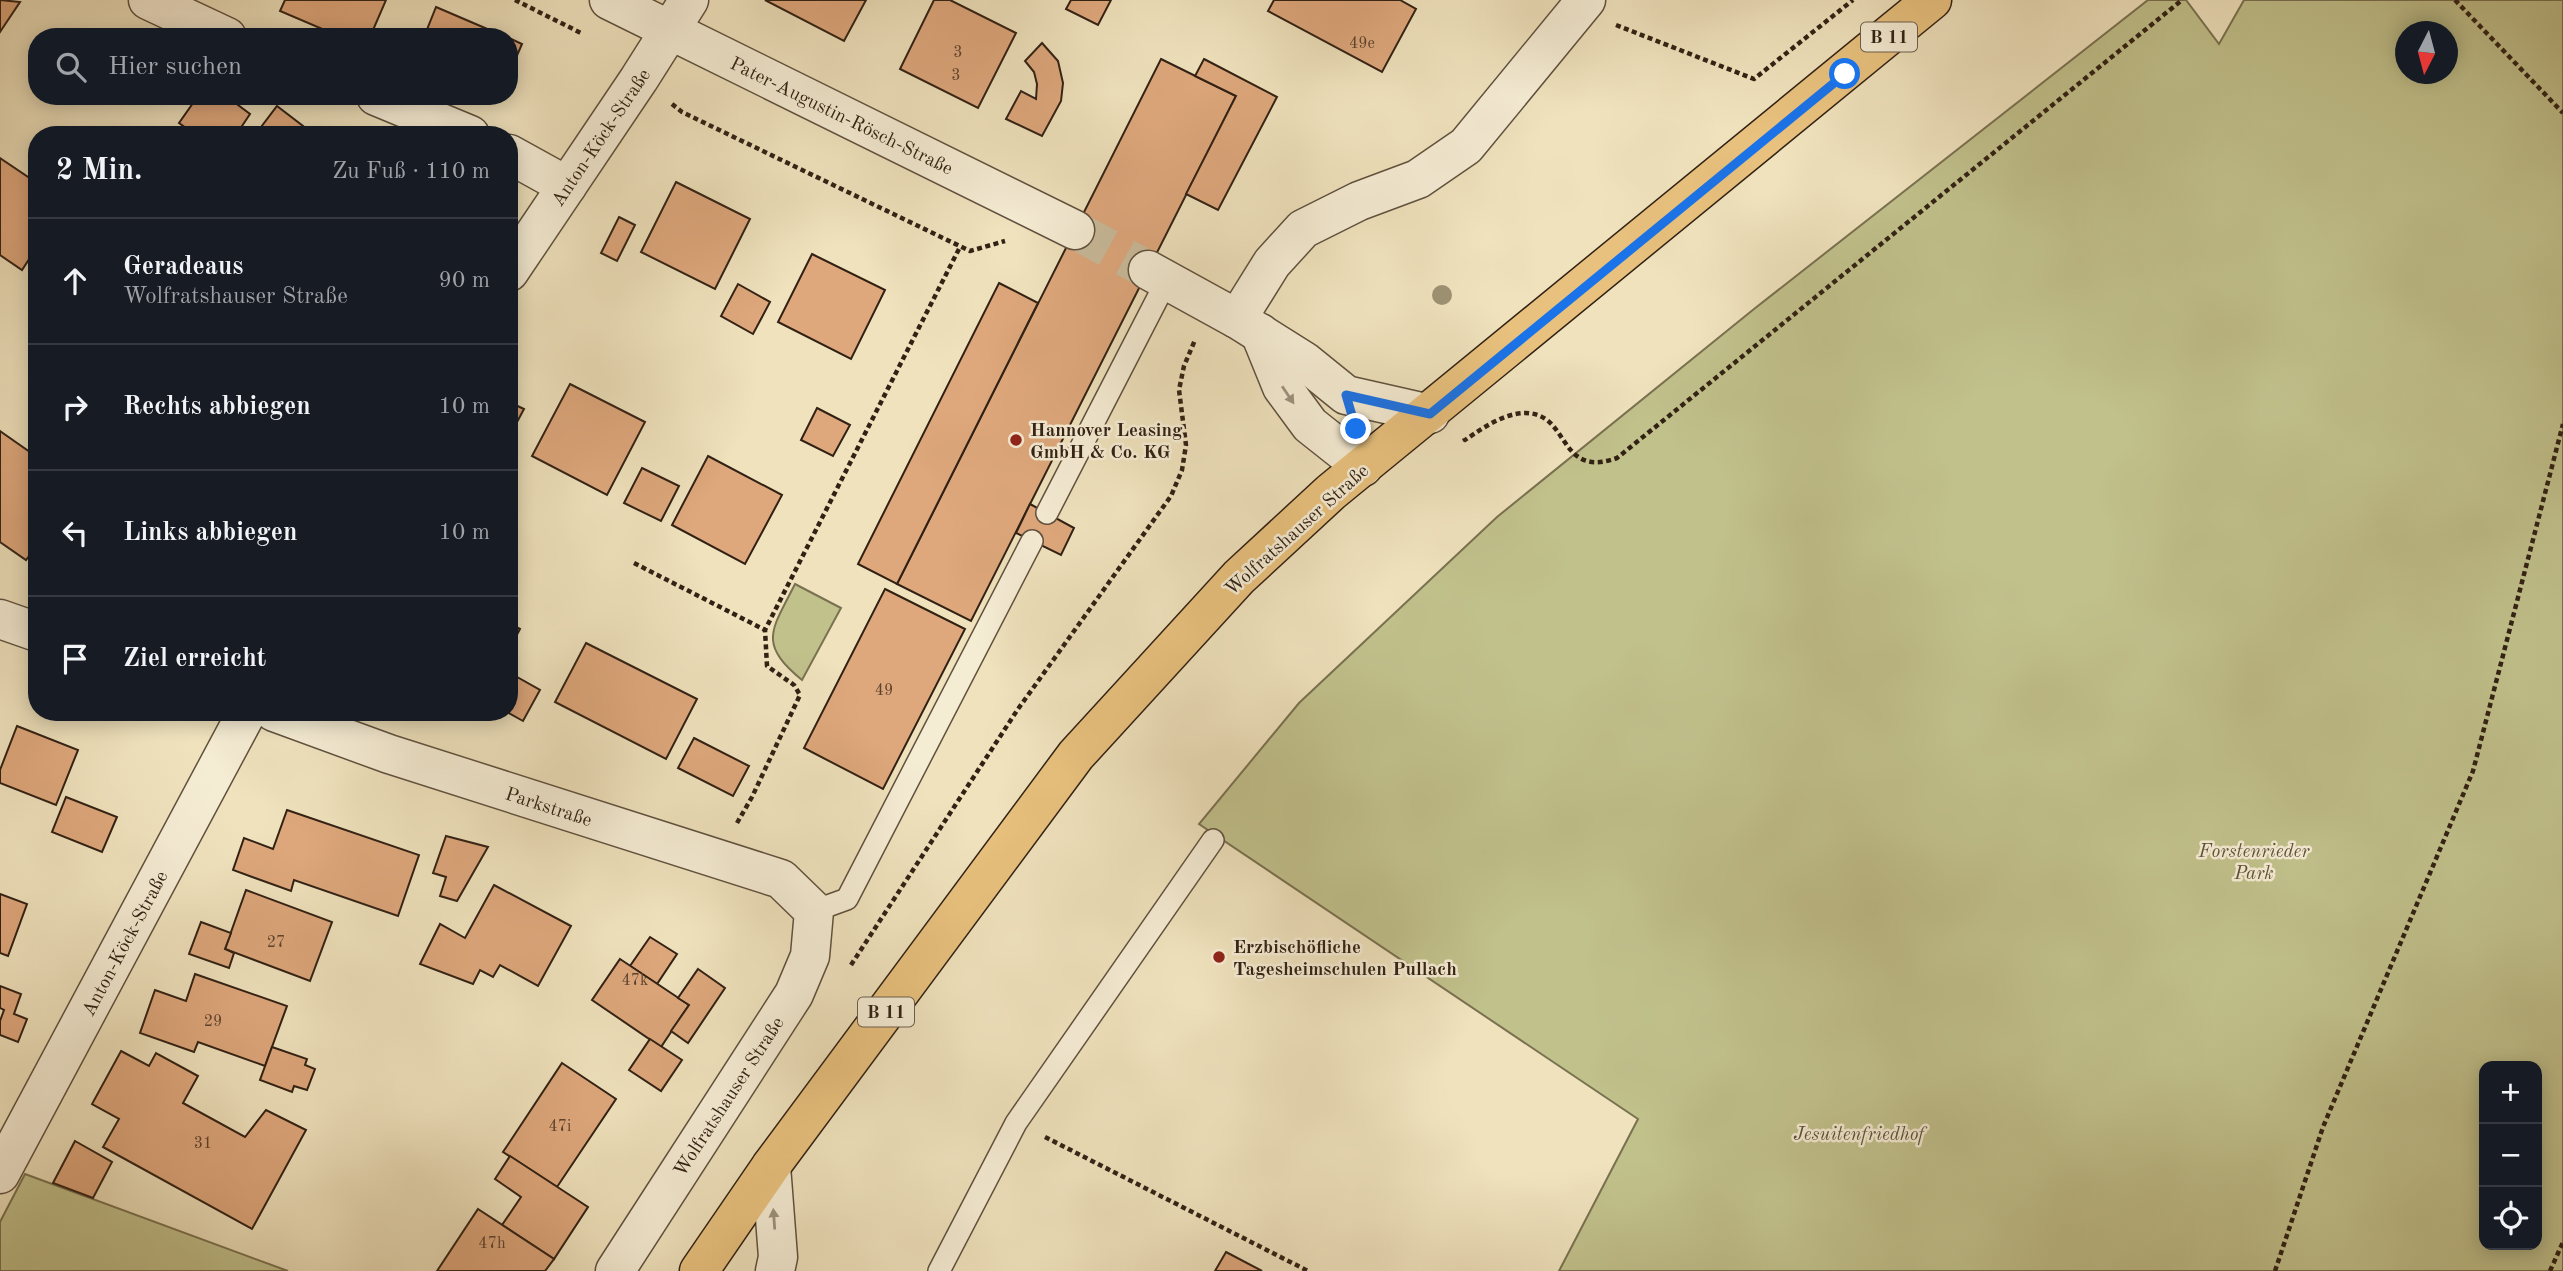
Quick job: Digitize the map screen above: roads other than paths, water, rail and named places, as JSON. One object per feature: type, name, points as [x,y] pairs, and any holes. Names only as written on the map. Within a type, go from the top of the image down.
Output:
[{"type":"main road","name":"Wolfratshauser Straße","points":[[699,1271],[771,1166],[1076,755],[1239,576],[1363,467],[1932,0]]},
{"type":"street","points":[[148,0],[208,28]]},
{"type":"street","name":"Pater-Augustin-Rösch-Straße","points":[[609,0],[679,15],[1075,230]]},
{"type":"street","points":[[1363,467],[1310,425],[1282,387],[1248,326],[1272,263],[1303,229],[1359,201],[1418,179],[1466,146],[1583,5]]},
{"type":"street","name":"Anton-Köck-Straße","points":[[518,259],[679,15]]},
{"type":"street","points":[[398,105],[448,126]]},
{"type":"street","points":[[518,159],[567,186]]},
{"type":"street","points":[[1158,275],[1304,361],[1346,395],[1434,410]]},
{"type":"street","points":[[1346,395],[1363,467]]},
{"type":"street","points":[[0,619],[28,629]]},
{"type":"street","name":"Anton-Köck-Straße","points":[[0,1174],[242,721]]},
{"type":"street","name":"Parkstraße","points":[[298,721],[388,754],[637,834],[717,856],[781,879],[814,911]]},
{"type":"street","name":"Wolfratshauser Straße","points":[[615,1271],[794,994],[810,956],[814,911]]},
{"type":"street","points":[[771,1166],[778,1257],[775,1271]]},
{"type":"lane","points":[[1047,513],[1158,275]]},
{"type":"lane","points":[[814,911],[847,899],[1032,541]]},
{"type":"lane","points":[[939,1271],[1016,1123],[1213,840]]},
{"type":"tunnel","points":[[1075,230],[1148,270]]},
{"type":"place","name":"Hannover Leasing GmbH & Co. KG","points":[[1016,440]]},
{"type":"place","name":"Erzbischöfliche Tagesheimschulen Pullach","points":[[1219,957]]},
{"type":"park label","name":"Forstenrieder Park","points":[[2254,861]]},
{"type":"park label","name":"Jesuitenfriedhof","points":[[1859,1133]]}]
